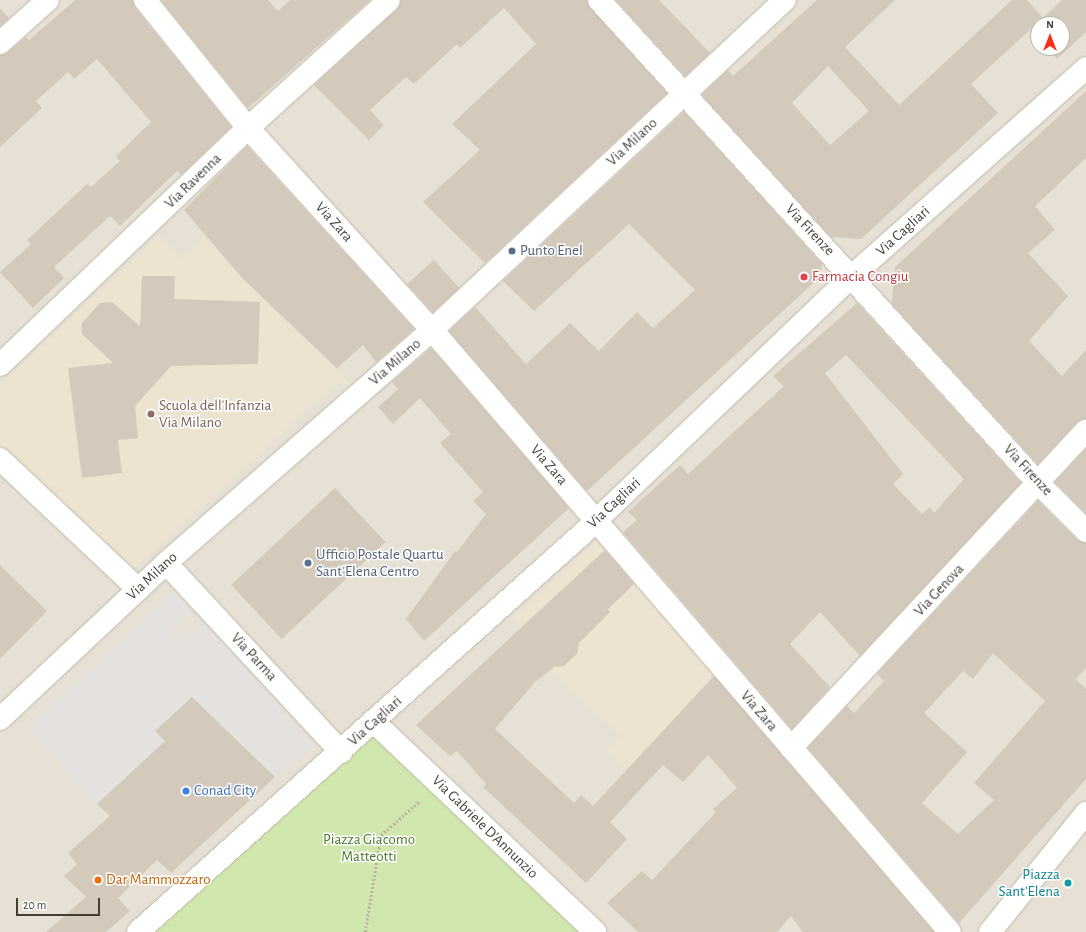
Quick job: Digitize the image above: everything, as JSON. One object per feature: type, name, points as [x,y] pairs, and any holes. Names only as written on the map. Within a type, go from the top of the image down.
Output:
[{"type":"street","points":[[0,43],[48,0]]},
{"type":"street","name":"Via Zara","points":[[145,0],[248,128],[432,330],[950,932]]},
{"type":"street","name":"Via Ravenna","points":[[0,365],[248,128],[389,0]]},
{"type":"street","name":"Via Firenze","points":[[599,0],[683,94],[852,276],[1038,483],[1086,531]]},
{"type":"street","name":"Via Milano","points":[[0,719],[166,563],[432,330],[785,0]]},
{"type":"street","name":"Via Cagliari","points":[[138,932],[341,752],[596,520],[852,276],[1086,68]]},
{"type":"street","name":"Via Genova","points":[[791,748],[1086,431]]},
{"type":"street","points":[[0,459],[138,589]]},
{"type":"street","name":"Via Parma","points":[[166,563],[341,752]]},
{"type":"street","name":"Via Gabriele D'Annunzio","points":[[374,722],[595,932]]},
{"type":"street","points":[[990,932],[1086,813]]},
{"type":"path","points":[[365,932],[381,835],[440,785]]},
{"type":"shaded area","points":[[0,0],[1086,0],[1086,932],[0,932]]},
{"type":"shaded area","name":"Scuola dell'Infanzia Via Milano","points":[[159,235],[183,259],[205,237],[273,309],[351,384],[335,384],[132,571],[0,443],[0,385]]},
{"type":"shaded area","points":[[598,539],[715,675],[628,769],[607,750],[620,736],[548,667],[513,618]]},
{"type":"shaded area","points":[[174,592],[191,611],[169,630],[180,640],[208,621],[312,746],[275,777],[192,697],[155,731],[165,741],[97,804],[28,729]]},
{"type":"green space","name":"Piazza Giacomo Matteotti","points":[[373,731],[582,932],[151,932]]},
{"type":"building","points":[[75,0],[133,0],[135,8],[231,127],[181,175],[177,171],[120,226],[110,216],[54,267],[64,278],[33,308],[0,272],[31,244],[27,240],[87,184],[91,187],[120,161],[116,156],[151,122],[97,59],[74,79],[68,72],[36,101],[42,108],[0,147],[0,55],[8,52],[26,37],[29,40]]},
{"type":"building","points":[[161,0],[268,0],[278,11],[290,0],[370,0],[248,108]]},
{"type":"building","points":[[401,0],[587,0],[590,8],[667,93],[485,263],[423,202],[480,150],[452,124],[536,44],[504,8],[460,48],[457,44],[414,84],[406,77],[370,110],[384,125],[369,140],[314,85],[397,9]]},
{"type":"building","points":[[616,0],[659,0],[710,53],[685,76]]},
{"type":"building","points":[[817,0],[895,0],[845,47],[899,105],[1012,0],[1027,0],[1041,16],[1030,16],[1030,30],[971,84],[998,113],[861,239],[831,237],[702,95],[728,70],[733,76]],"holes":[[[828,66],[869,111],[830,145],[792,103]]]},
{"type":"building","points":[[1062,0],[1086,0],[1086,32],[1070,47],[1070,16],[1045,16]]},
{"type":"building","points":[[0,8],[9,18],[0,26]]},
{"type":"building","points":[[1086,91],[1086,158],[1035,206],[1055,230],[1028,253],[1068,296],[1029,341],[1062,376],[1086,350],[1086,419],[1077,422],[1038,464],[892,304],[895,267]]},
{"type":"building","points":[[684,112],[822,264],[819,278],[587,491],[449,331],[475,307],[526,364],[570,323],[599,351],[637,312],[653,328],[695,290],[629,224],[534,311],[503,281]]},
{"type":"building","points":[[247,146],[414,329],[376,362],[363,345],[337,368],[243,279],[184,210]]},
{"type":"building","points":[[434,260],[459,288],[433,312],[407,284]]},
{"type":"building","points":[[142,276],[175,276],[174,299],[260,302],[258,364],[171,366],[135,406],[138,438],[118,440],[122,473],[82,478],[68,368],[113,363],[82,334],[82,323],[100,303],[112,302],[140,326]]},
{"type":"building","points":[[857,303],[1021,483],[860,656],[820,612],[790,644],[830,687],[792,729],[623,532],[637,520],[628,512],[680,465],[688,474],[784,386],[773,376]],"holes":[[[846,355],[964,479],[934,513],[930,507],[922,514],[893,484],[903,474],[825,373]]]},
{"type":"building","points":[[431,348],[569,508],[424,641],[406,619],[455,551],[457,552],[486,514],[473,501],[483,492],[440,443],[451,434],[420,398],[393,424],[378,407],[398,389],[392,382]]},
{"type":"building","points":[[1086,449],[1086,513],[1055,482]]},
{"type":"building","name":"Ufficio Postale Quartu Sant'Elena Centro","points":[[335,488],[385,542],[282,639],[231,585]]},
{"type":"building","points":[[1038,501],[1077,540],[1086,543],[1086,668],[1076,679],[1086,689],[1086,779],[959,923],[808,748],[847,706],[854,713],[884,681],[877,674]],"holes":[[[993,653],[1045,701],[974,783],[994,800],[958,834],[922,803],[967,752],[924,713],[963,671],[973,679]]]},
{"type":"building","points":[[605,550],[634,584],[608,609],[610,612],[579,643],[577,654],[564,666],[554,667],[534,683],[495,729],[574,803],[581,795],[593,806],[714,676],[934,932],[803,932],[791,916],[777,932],[638,932],[607,903],[642,871],[652,880],[716,812],[713,809],[737,788],[708,755],[683,782],[663,765],[610,822],[627,839],[586,883],[483,787],[486,784],[457,751],[450,756],[416,725]]},
{"type":"building","points":[[0,565],[47,611],[0,659]]},
{"type":"building","name":"Conad City","points":[[192,697],[275,777],[171,873],[157,860],[118,898],[130,911],[106,932],[46,932],[86,897],[64,876],[77,864],[68,853],[110,816],[97,804],[165,741],[155,731]]},
{"type":"place","name":"Punto Enel","points":[[512,251]]},
{"type":"place","name":"Farmacia Congiu","points":[[804,277]]},
{"type":"place","name":"Scuola dell'Infanzia Via Milano","points":[[151,414]]},
{"type":"place","name":"Ufficio Postale Quartu Sant'Elena Centro","points":[[308,563]]},
{"type":"place","name":"Conad City","points":[[186,791]]},
{"type":"place","name":"Dar Mammozzaro","points":[[98,880]]},
{"type":"place","name":"Piazza Sant'Elena","points":[[1068,883]]}]
